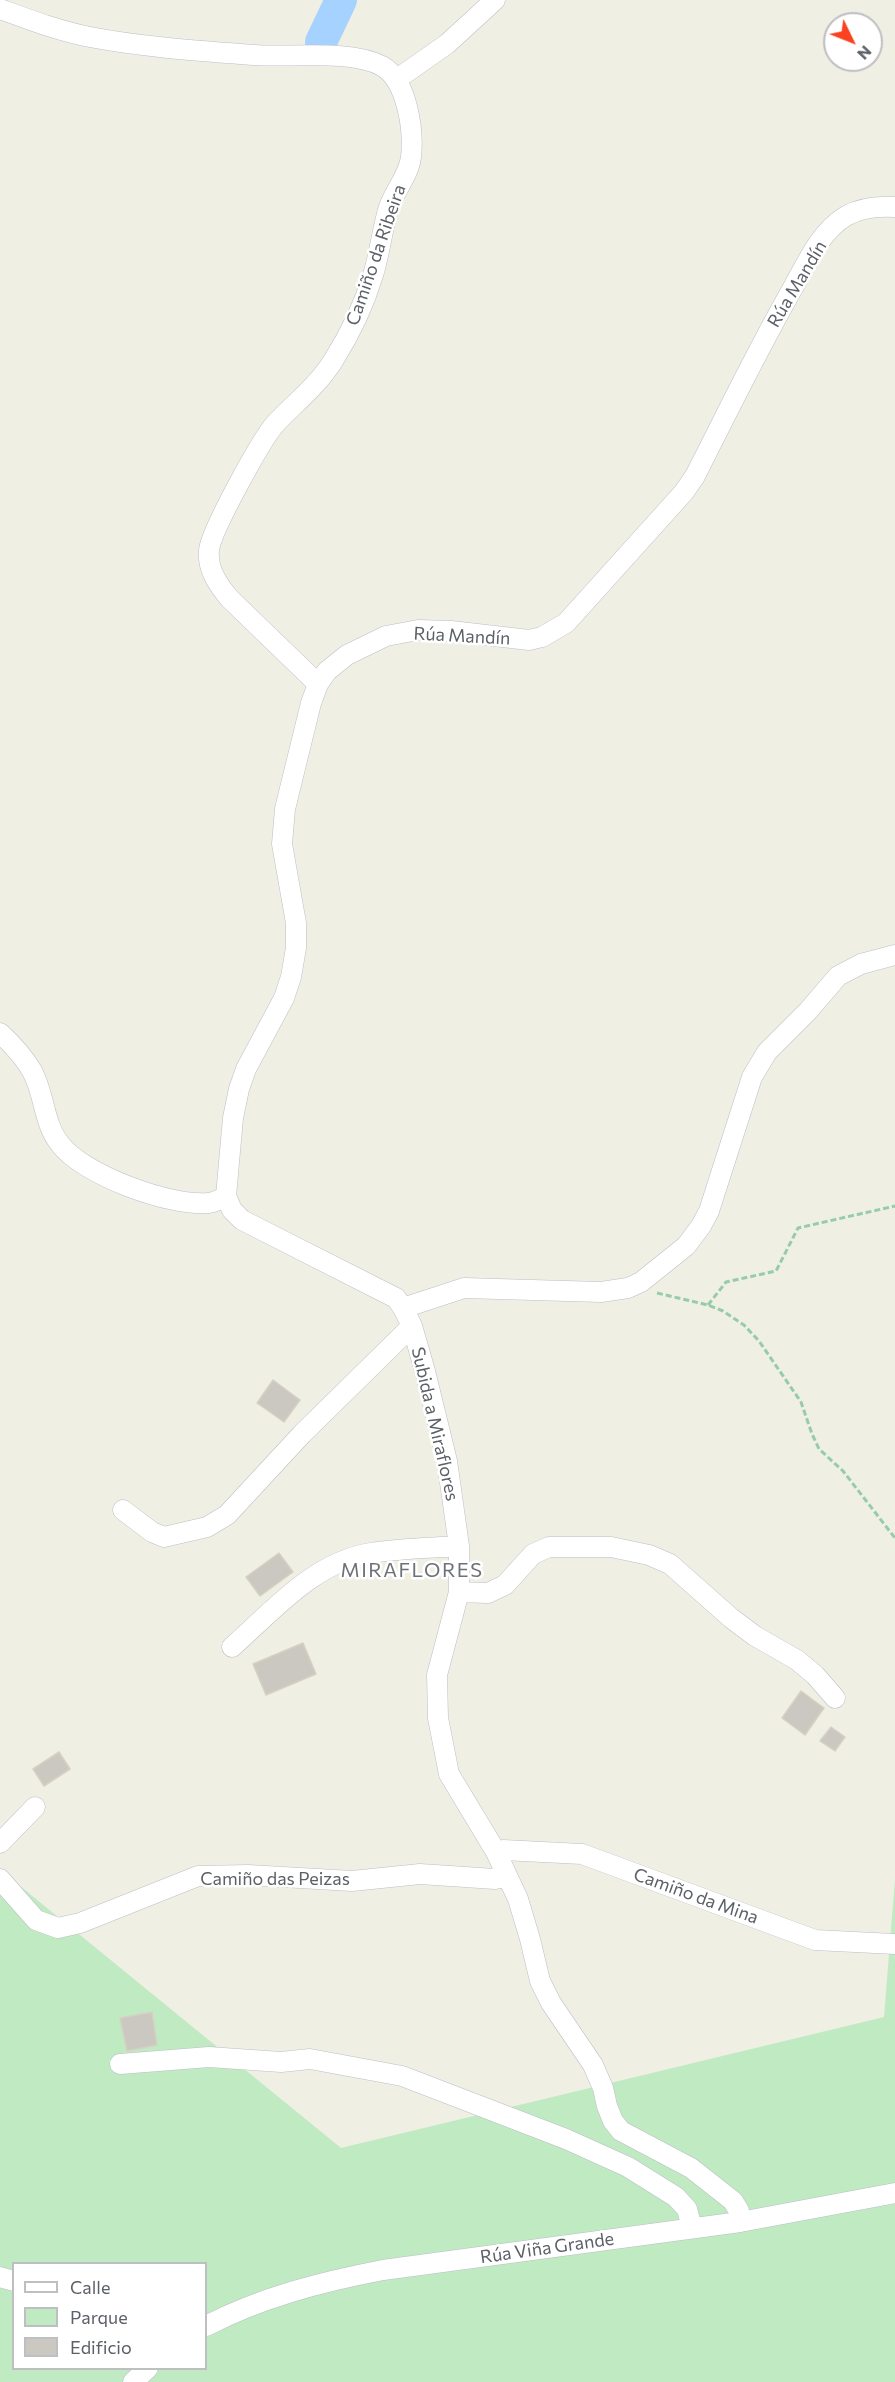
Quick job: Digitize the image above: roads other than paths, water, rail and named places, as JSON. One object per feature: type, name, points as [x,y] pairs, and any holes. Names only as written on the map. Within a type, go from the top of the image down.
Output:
[{"type":"street","points":[[0,9],[40,24],[91,37],[213,52],[275,57],[330,56],[367,60],[384,67],[397,80],[447,44],[495,0]]},
{"type":"street","name":"Camiño da Ribeira","points":[[318,684],[230,599],[219,585],[210,566],[209,549],[216,530],[262,441],[275,423],[316,385],[333,362],[361,308],[374,274],[379,240],[390,205],[411,159],[411,138],[406,106],[397,80]]},
{"type":"street","name":"Rúa Mandín","points":[[226,1196],[233,1118],[239,1089],[246,1069],[284,998],[291,976],[296,948],[296,923],[282,844],[285,809],[311,703],[318,684],[327,671],[347,655],[386,636],[418,630],[451,631],[529,640],[542,637],[566,623],[690,484],[775,318],[811,256],[831,228],[847,215],[866,209],[895,207]]},
{"type":"street","points":[[403,1308],[464,1288],[601,1292],[628,1288],[641,1282],[686,1246],[701,1226],[709,1210],[752,1077],[767,1052],[808,1011],[838,976],[861,964],[895,955]]},
{"type":"street","points":[[0,1033],[15,1047],[33,1073],[51,1130],[60,1144],[79,1163],[102,1175],[173,1199],[194,1203],[213,1203],[226,1196]]},
{"type":"street","name":"Subida a Miraflores","points":[[226,1196],[232,1210],[242,1220],[396,1298],[403,1308],[412,1326],[447,1461],[459,1546],[459,1592],[437,1675],[438,1718],[449,1774],[496,1852],[521,1909],[540,1981],[551,2003],[593,2065],[613,2121],[621,2131],[691,2168],[734,2201],[739,2211],[740,2222]]},
{"type":"street","points":[[123,1510],[152,1532],[164,1537],[207,1527],[227,1515],[302,1434],[412,1326]]},
{"type":"street","points":[[232,1647],[311,1577],[344,1561],[371,1553],[459,1546]]},
{"type":"street","points":[[459,1592],[488,1593],[497,1589],[505,1585],[533,1554],[549,1547],[611,1547],[649,1555],[670,1564],[731,1618],[755,1636],[797,1660],[815,1675],[836,1698]]},
{"type":"street","points":[[0,1842],[35,1808]]},
{"type":"street","name":"Camiño da Mina","points":[[496,1852],[503,1850],[582,1854],[815,1940],[895,1944]]},
{"type":"street","name":"Camiño das Peizas","points":[[0,1879],[36,1920],[58,1928],[80,1923],[198,1876],[248,1875],[352,1881],[420,1874],[495,1879],[507,1876]]},
{"type":"street","points":[[120,2064],[209,2057],[281,2062],[310,2059],[402,2076],[566,2139],[628,2167],[676,2197],[687,2209],[692,2228]]},
{"type":"street","name":"Rúa Viña Grande","points":[[207,2325],[232,2312],[295,2290],[340,2279],[394,2269],[740,2222],[895,2193]]},
{"type":"street","points":[[133,2382],[146,2370]]},
{"type":"waterway","points":[[321,42],[341,0]]},
{"type":"district","name":"MIRAFLORES","points":[[412,1570]]}]
